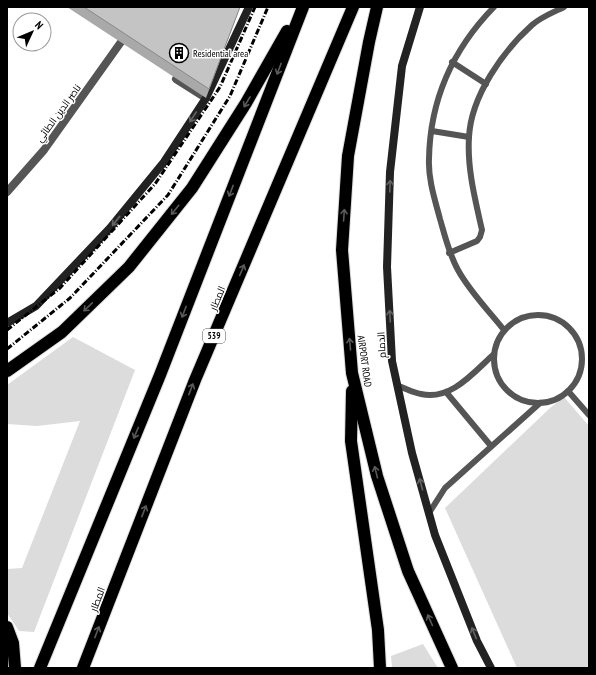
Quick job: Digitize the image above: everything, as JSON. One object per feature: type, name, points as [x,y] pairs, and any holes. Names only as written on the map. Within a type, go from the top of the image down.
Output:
[{"type":"highway","points":[[7,371],[62,332],[129,267],[192,188],[246,103],[301,7]]},
{"type":"highway","points":[[40,668],[160,375],[301,7]]},
{"type":"highway","name":"المطار","points":[[83,668],[195,380],[353,7]]},
{"type":"highway","name":"AIRPORT ROAD","points":[[377,7],[348,156],[342,250],[352,374],[377,476],[408,571],[452,668]]},
{"type":"highway","points":[[352,374],[351,441],[378,630],[380,668]]},
{"type":"highway","points":[[7,627],[13,643],[15,668]]},
{"type":"street","points":[[7,323],[36,306],[110,228],[164,162],[206,98],[249,7]]},
{"type":"street","name":"الدمام","points":[[420,7],[402,66],[390,172],[387,267],[392,361],[412,453],[435,535],[471,627],[491,668]]},
{"type":"street","name":"ناصر الدين الطائي","points":[[7,192],[44,150],[121,43]]},
{"type":"street","points":[[166,72],[206,98]]},
{"type":"lane","points":[[494,7],[483,18],[452,62],[437,102],[429,160],[434,198],[450,253],[458,271],[504,330]]},
{"type":"lane","points":[[450,253],[477,241],[482,230],[471,182],[469,137],[472,116],[486,84],[496,66],[515,42],[533,24],[564,7]]},
{"type":"lane","points":[[452,62],[486,84]]},
{"type":"lane","points":[[432,131],[469,137]]},
{"type":"lane","points":[[540,314],[560,320],[568,326],[579,344],[582,354],[582,364],[577,378],[568,391],[555,399],[540,403],[522,400],[506,389],[496,373],[494,363],[494,354],[499,338],[504,330],[511,323],[520,318],[540,314]]},
{"type":"lane","points":[[398,386],[420,394],[438,395],[454,389],[494,354]]},
{"type":"lane","points":[[568,391],[589,415]]},
{"type":"lane","points":[[446,392],[491,446]]},
{"type":"lane","points":[[428,513],[445,488],[540,403]]},
{"type":"shaded area","points":[[73,337],[135,370],[34,632],[19,631],[7,613],[7,569],[22,568],[80,421],[37,426],[7,424],[7,385]]},
{"type":"shaded area","points":[[564,397],[589,426],[589,668],[517,668],[445,508],[550,408]]},
{"type":"shaded area","points":[[423,644],[438,668],[392,668],[391,656]]},
{"type":"building","name":"Residential area","points":[[84,7],[240,7],[209,89]]},
{"type":"railway","points":[[7,330],[60,288],[155,184],[220,87],[255,7]]},
{"type":"railway","points":[[7,349],[70,298],[168,195],[230,96],[268,7]]},
{"type":"place","name":"Residential area","points":[[179,53]]}]
